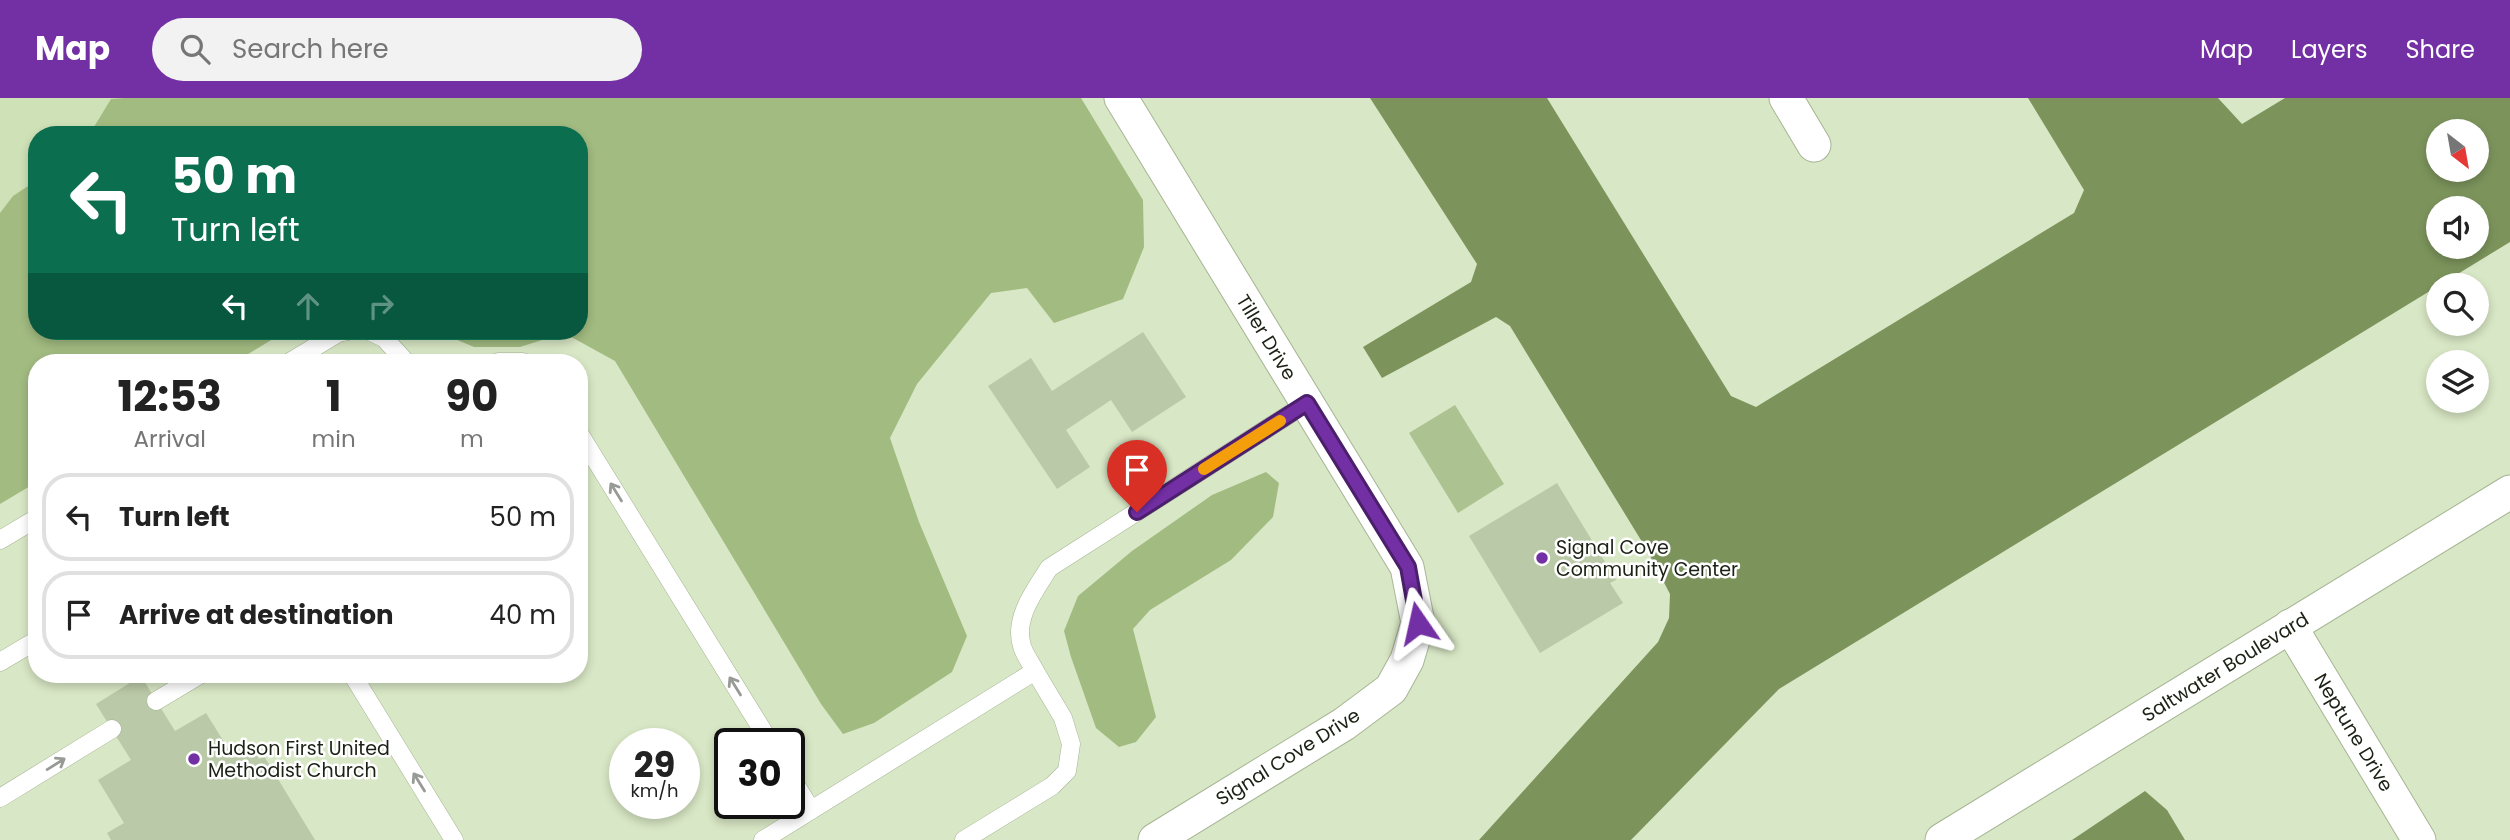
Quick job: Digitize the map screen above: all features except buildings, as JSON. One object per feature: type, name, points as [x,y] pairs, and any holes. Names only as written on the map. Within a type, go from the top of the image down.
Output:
[{"type":"street","name":"Tiller Drive","points":[[1121,98],[1408,567],[1418,623],[1407,660]]},
{"type":"street","points":[[1786,98],[1814,145]]},
{"type":"street","name":"Saltwater Boulevard","points":[[1942,840],[2510,492]]},
{"type":"street","name":"Neptune Drive","points":[[2290,626],[2419,840]]},
{"type":"street","name":"Signal Cove Drive","points":[[1155,840],[1344,724],[1391,689],[1407,660]]},
{"type":"lane","points":[[303,354],[326,340]]},
{"type":"lane","points":[[386,340],[399,354]]},
{"type":"lane","points":[[964,840],[1052,786],[1067,771],[1071,744],[1063,718],[1021,645],[1020,625],[1031,597],[1049,568],[1307,403]]},
{"type":"lane","points":[[588,448],[761,728]]},
{"type":"lane","points":[[0,540],[28,523]]},
{"type":"lane","points":[[0,662],[28,645]]},
{"type":"lane","points":[[763,840],[1035,671]]},
{"type":"lane","points":[[156,701],[186,683]]},
{"type":"lane","points":[[358,683],[454,840]]},
{"type":"lane","points":[[0,798],[111,729]]},
{"type":"lane","points":[[805,800],[811,810]]},
{"type":"shaded area","points":[[0,98],[124,98],[111,99],[94,126],[28,126],[28,186],[13,196],[0,213]]},
{"type":"shaded area","points":[[1081,98],[1143,200],[1144,247],[1123,299],[1054,323],[1027,288],[991,293],[917,384],[890,438],[919,522],[967,636],[952,672],[874,723],[843,734],[821,704],[615,361],[577,340],[588,340],[588,126],[94,126],[111,99]]},
{"type":"shaded area","points":[[1370,98],[1547,98],[1731,396],[1756,407],[2074,213],[2084,190],[2028,98],[2218,98],[2242,124],[2285,98],[2510,98],[2510,242],[2489,255],[2489,196],[2426,196],[2426,259],[2482,259],[2459,273],[2426,273],[2426,293],[1779,689],[1631,840],[1479,840],[1658,642],[1669,618],[1670,594],[1647,550],[1510,326],[1496,317],[1382,378],[1363,347],[1471,282],[1477,264]]},
{"type":"shaded area","points":[[28,186],[28,340],[271,340],[248,354],[28,354],[28,487],[0,504],[0,213],[13,196]]},
{"type":"shaded area","points":[[457,340],[542,340],[520,347],[474,347]]},
{"type":"shaded area","points":[[1455,405],[1504,484],[1458,513],[1409,433]]},
{"type":"shaded area","points":[[1266,472],[1279,483],[1273,517],[1231,560],[1150,610],[1133,629],[1156,717],[1136,742],[1119,747],[1096,728],[1071,657],[1064,631],[1078,596],[1132,551],[1212,495]]},
{"type":"shaded area","points":[[2145,791],[2167,810],[2185,840],[2072,840]]},
{"type":"slow traffic","points":[[1204,469],[1280,421]]},
{"type":"place","name":"Signal Cove Community Center","points":[[1542,558]]},
{"type":"place","name":"Hudson First United Methodist Church","points":[[194,759]]},
{"type":"route","points":[[1137,512],[1307,403],[1408,567],[1418,623]]}]
